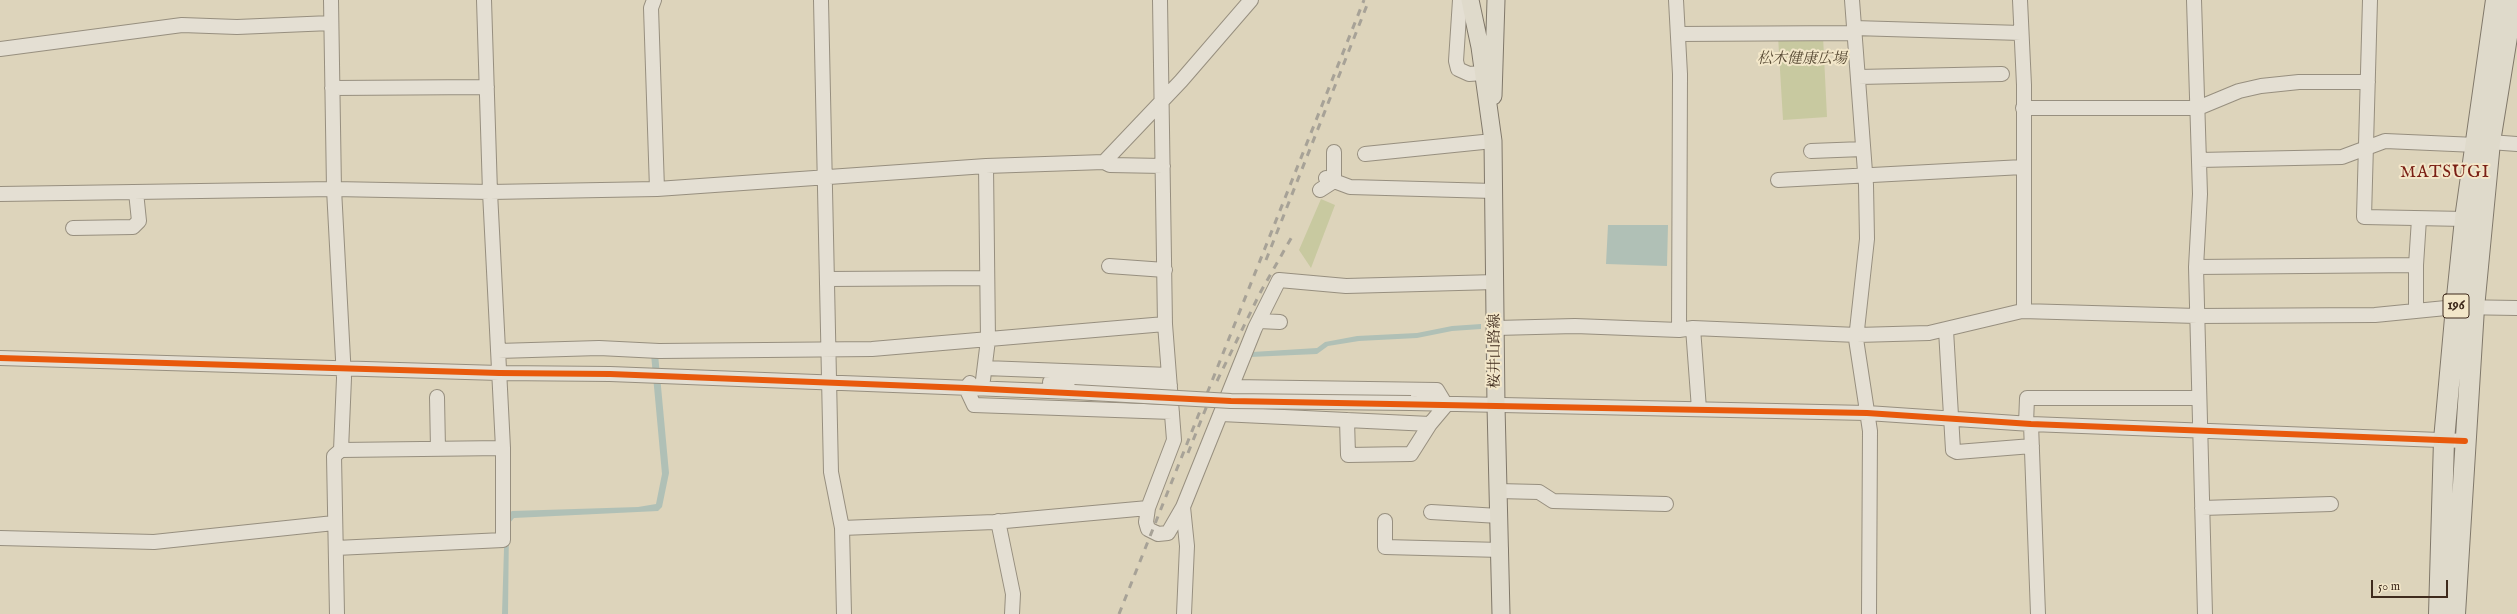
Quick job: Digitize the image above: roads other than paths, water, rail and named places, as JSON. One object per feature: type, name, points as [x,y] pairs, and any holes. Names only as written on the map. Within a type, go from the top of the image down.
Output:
[{"type":"highway","name":"196","points":[[2439,614],[2444,440],[2465,308],[2483,144],[2496,0]]},
{"type":"highway","name":"196","points":[[2455,614],[2465,442],[2465,219],[2483,144],[2513,0]]},
{"type":"main road","name":"桜井山路線","points":[[1470,0],[1493,141],[1496,282],[1496,406],[1501,550],[1501,614]]},
{"type":"main road","name":"桜井山路線","points":[[1488,112],[1494,91],[1496,0]]},
{"type":"street","points":[[331,0],[334,189],[343,368],[342,450]]},
{"type":"street","points":[[336,548],[503,540],[503,448],[490,192],[484,0]]},
{"type":"street","points":[[654,0],[651,8],[657,189]]},
{"type":"street","points":[[821,0],[823,178],[830,384],[831,472],[842,528],[844,614]]},
{"type":"street","points":[[1160,0],[1166,324],[1174,440],[1148,508],[1146,522],[1148,529],[1158,534],[1168,533],[1183,507],[1200,460],[1221,414],[1259,321],[1279,280],[1346,286],[1496,282]]},
{"type":"street","points":[[1104,162],[1163,101],[1251,0]]},
{"type":"street","points":[[1460,0],[1456,61],[1458,68],[1469,74],[1483,73]]},
{"type":"street","points":[[1676,0],[1678,34],[1679,330]]},
{"type":"street","points":[[1852,0],[1865,177],[1867,239],[1856,335],[1870,431],[1869,614]]},
{"type":"street","points":[[2020,0],[2023,108],[2024,311]]},
{"type":"street","points":[[2194,0],[2199,160],[2196,266],[2205,614]]},
{"type":"street","points":[[2370,0],[2364,216],[2419,219],[2465,219]]},
{"type":"street","points":[[0,49],[182,25],[237,27],[331,23]]},
{"type":"street","points":[[1678,34],[1854,30],[2021,33]]},
{"type":"street","points":[[1858,77],[2002,74]]},
{"type":"street","points":[[2023,108],[2198,108],[2239,91],[2261,86],[2300,82],[2368,82]]},
{"type":"street","points":[[332,88],[487,87]]},
{"type":"street","points":[[1365,154],[1493,141]]},
{"type":"street","points":[[2199,160],[2342,157],[2385,141],[2517,144]]},
{"type":"street","points":[[1811,151],[1863,149]]},
{"type":"street","points":[[1334,152],[1327,183],[1350,187],[1493,191]]},
{"type":"street","points":[[0,194],[334,189],[490,192],[657,189],[986,166],[1104,162],[1110,165],[1164,166]]},
{"type":"street","points":[[984,374],[988,340],[986,166]]},
{"type":"street","points":[[1778,180],[1865,177],[2023,167]]},
{"type":"street","points":[[73,228],[133,227],[139,221],[136,192]]},
{"type":"street","points":[[2416,311],[2416,265],[2419,219]]},
{"type":"street","points":[[2196,266],[2416,265]]},
{"type":"street","points":[[1109,266],[1165,270]]},
{"type":"street","points":[[827,279],[987,278]]},
{"type":"street","points":[[1496,328],[1574,326],[1679,330],[1693,328],[1856,335],[1929,333],[2024,311],[2197,316],[2375,315],[2465,308],[2517,308]]},
{"type":"street","points":[[1259,321],[1280,322]]},
{"type":"street","points":[[498,351],[599,348],[721,351],[829,348],[872,349],[1166,324]]},
{"type":"street","points":[[1693,328],[1699,409]]},
{"type":"street","points":[[1946,330],[1953,450],[1956,452],[2032,446]]},
{"type":"street","points":[[0,358],[499,373],[610,374],[830,384],[1074,392],[1231,401],[1411,403],[1446,405],[1867,413],[2028,424],[2465,442]]},
{"type":"street","points":[[966,388],[973,380],[984,374],[1169,380]]},
{"type":"street","points":[[1232,387],[1437,390],[1446,405]]},
{"type":"street","points":[[966,388],[974,405],[1172,412]]},
{"type":"street","points":[[437,397],[438,449]]},
{"type":"street","points":[[2038,614],[2032,446],[2028,424],[2027,398],[2200,398]]},
{"type":"street","points":[[1347,420],[1348,455],[1411,454],[1430,424],[1446,405]]},
{"type":"street","points":[[1221,414],[1430,424]]},
{"type":"street","points":[[337,614],[334,524],[334,456],[342,450],[503,448]]},
{"type":"street","points":[[1498,491],[1538,492],[1553,501],[1666,504]]},
{"type":"street","points":[[2202,508],[2331,504]]},
{"type":"street","points":[[1183,507],[1187,546],[1184,614]]},
{"type":"street","points":[[842,528],[998,522],[1148,508]]},
{"type":"street","points":[[1431,512],[1499,516]]},
{"type":"street","points":[[1385,521],[1385,548],[1501,550]]},
{"type":"street","points":[[998,522],[1013,594],[1012,614]]},
{"type":"street","points":[[0,538],[154,542],[334,524]]},
{"type":"railway","points":[[1119,614],[1364,0]]},
{"type":"railway","points":[[1266,260],[1369,0]]},
{"type":"railway","points":[[1217,381],[1260,293],[1294,233]]},
{"type":"railway","points":[[1188,453],[1208,403]]},
{"type":"district","name":"MATSUGI","points":[[2445,174]]},
{"type":"park label","name":"松木健康広場","points":[[1802,60]]}]
